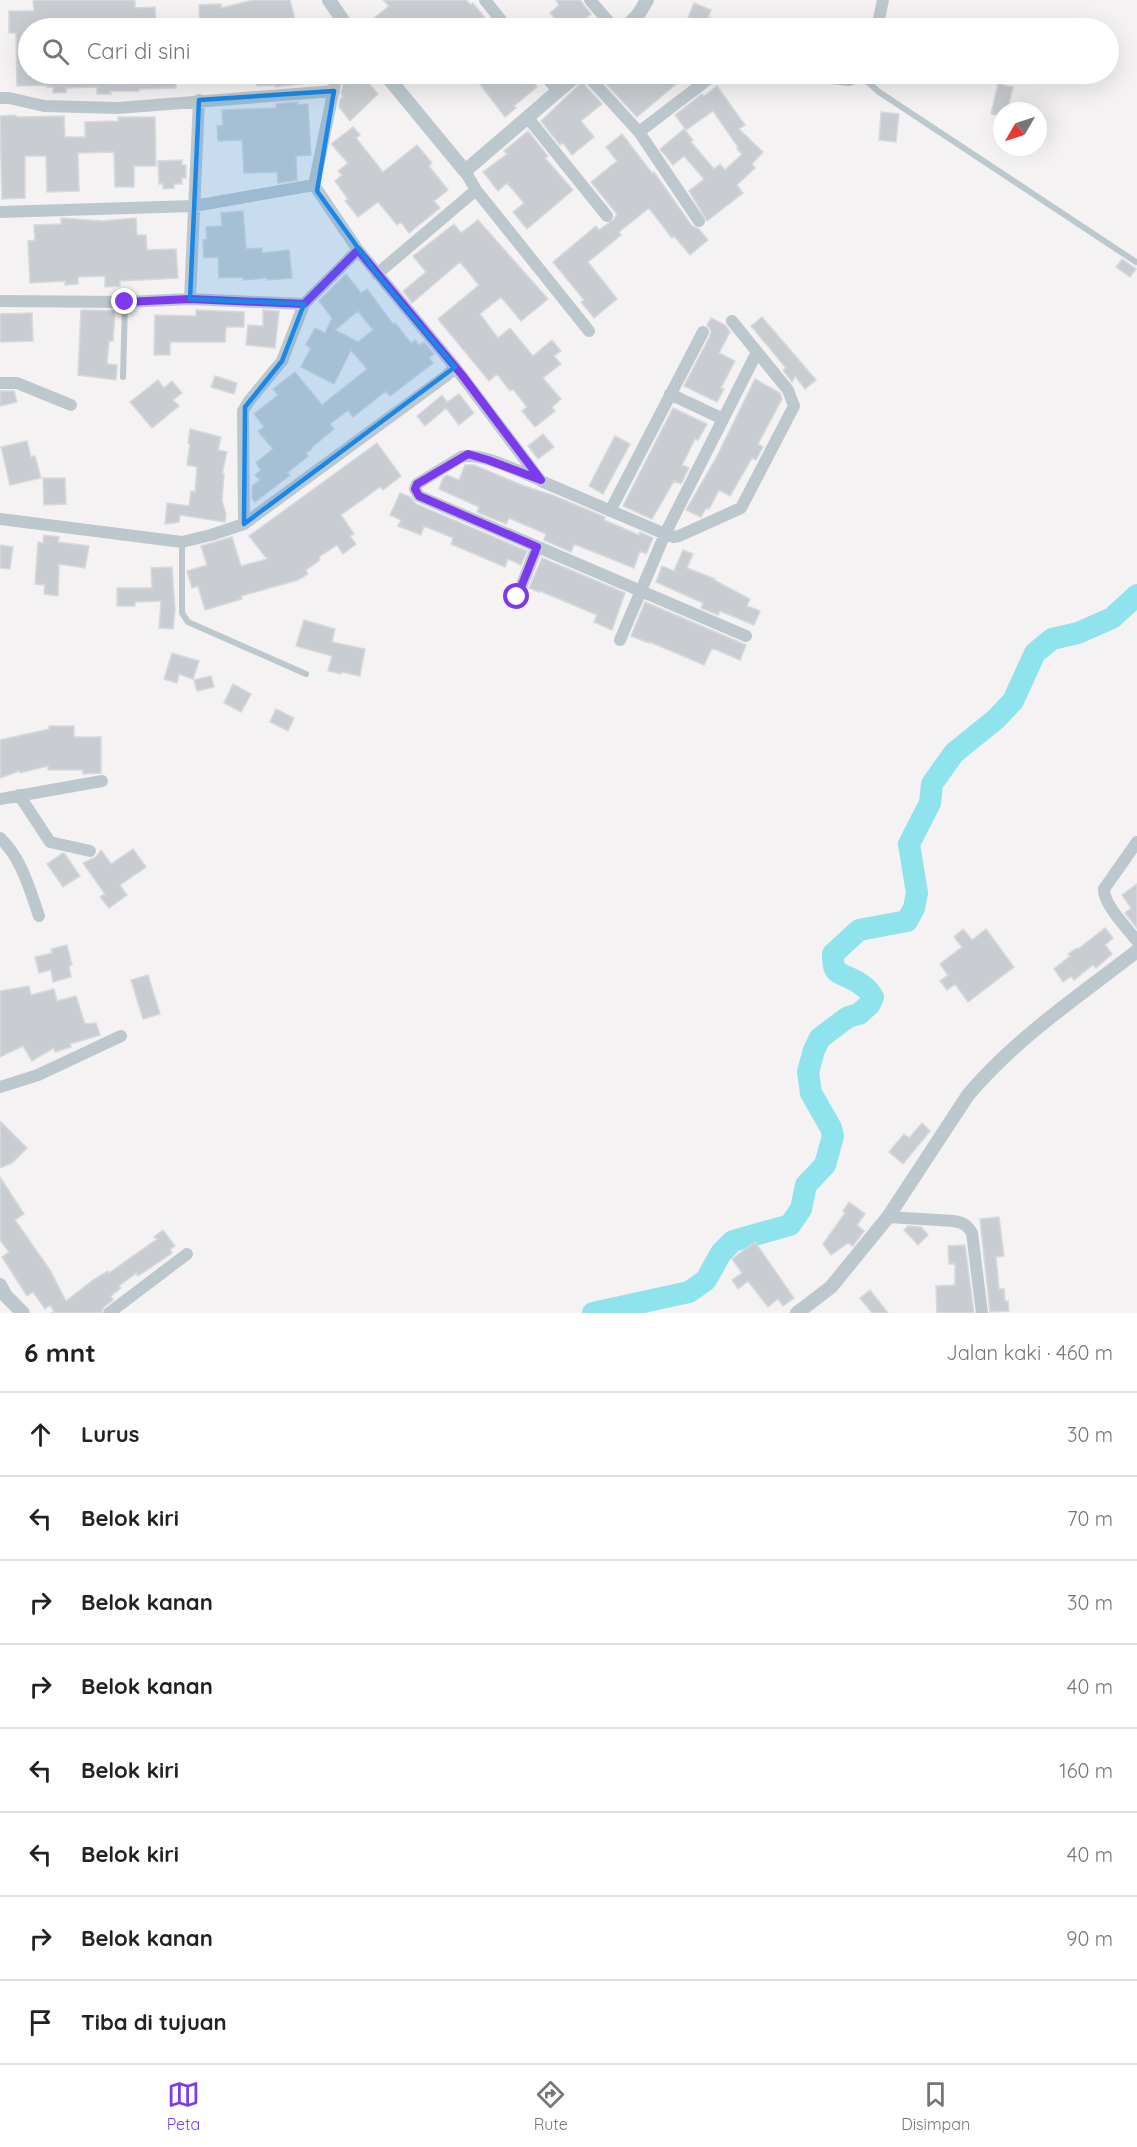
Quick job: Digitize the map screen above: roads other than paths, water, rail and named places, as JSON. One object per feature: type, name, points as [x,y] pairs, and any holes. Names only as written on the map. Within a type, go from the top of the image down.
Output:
[{"type":"street","points":[[329,0],[340,18]]},
{"type":"street","points":[[485,0],[499,18]]},
{"type":"street","points":[[590,0],[605,18]]},
{"type":"street","points":[[635,18],[647,0]]},
{"type":"street","points":[[879,18],[883,0]]},
{"type":"street","points":[[335,84],[314,185],[376,274],[455,367],[541,480]]},
{"type":"street","points":[[393,84],[465,171],[476,190],[589,331]]},
{"type":"street","points":[[552,84],[557,90]]},
{"type":"street","points":[[465,171],[565,84]]},
{"type":"street","points":[[595,84],[639,132],[699,221]]},
{"type":"street","points":[[639,132],[702,84]]},
{"type":"street","points":[[0,98],[44,106],[118,108],[334,91]]},
{"type":"street","points":[[190,299],[199,100]]},
{"type":"street","points":[[528,118],[608,216]]},
{"type":"street","points":[[0,212],[194,206],[314,185]]},
{"type":"street","points":[[376,274],[476,190]]},
{"type":"street","points":[[244,524],[243,411],[249,400],[282,361],[304,304],[358,250]]},
{"type":"street","points":[[0,301],[125,302],[190,299],[304,304]]},
{"type":"street","points":[[732,321],[792,397],[794,406],[741,508],[673,537],[541,480],[468,454],[417,484],[415,489],[419,496],[747,636]]},
{"type":"street","points":[[610,511],[703,332]]},
{"type":"street","points":[[620,640],[665,534],[757,352]]},
{"type":"street","points":[[0,519],[182,542],[244,524],[446,376],[455,367]]},
{"type":"street","points":[[0,383],[17,382],[71,405]]},
{"type":"street","points":[[670,394],[723,419]]},
{"type":"street","points":[[517,597],[537,547]]},
{"type":"street","points":[[0,799],[102,781]]},
{"type":"street","points":[[19,795],[50,843],[90,851]]},
{"type":"street","points":[[0,838],[12,851],[28,883],[39,916]]},
{"type":"street","points":[[1137,842],[1103,893],[1107,902],[1137,941]]},
{"type":"street","points":[[797,1313],[831,1287],[888,1217],[968,1095],[984,1076],[1012,1049],[1137,951]]},
{"type":"street","points":[[0,1087],[38,1076],[121,1035]]},
{"type":"street","points":[[888,1217],[954,1221],[968,1226],[972,1233],[982,1313]]},
{"type":"street","points":[[109,1313],[187,1254]]},
{"type":"street","points":[[0,1285],[6,1296],[23,1313]]},
{"type":"lane","points":[[871,84],[879,92],[1136,262]]},
{"type":"lane","points":[[123,377],[125,302]]},
{"type":"lane","points":[[182,542],[182,613],[185,619],[306,674]]},
{"type":"waterway","points":[[593,1313],[689,1292],[706,1280],[721,1253],[733,1241],[790,1225],[801,1209],[806,1185],[825,1165],[833,1136],[831,1128],[811,1093],[808,1072],[814,1050],[820,1038],[848,1017],[859,1014],[870,1004],[873,997],[863,986],[837,972],[833,954],[859,930],[907,921],[914,908],[917,893],[909,844],[930,803],[932,784],[954,753],[996,719],[1013,701],[1035,653],[1052,639],[1078,633],[1112,618],[1137,595]]}]
